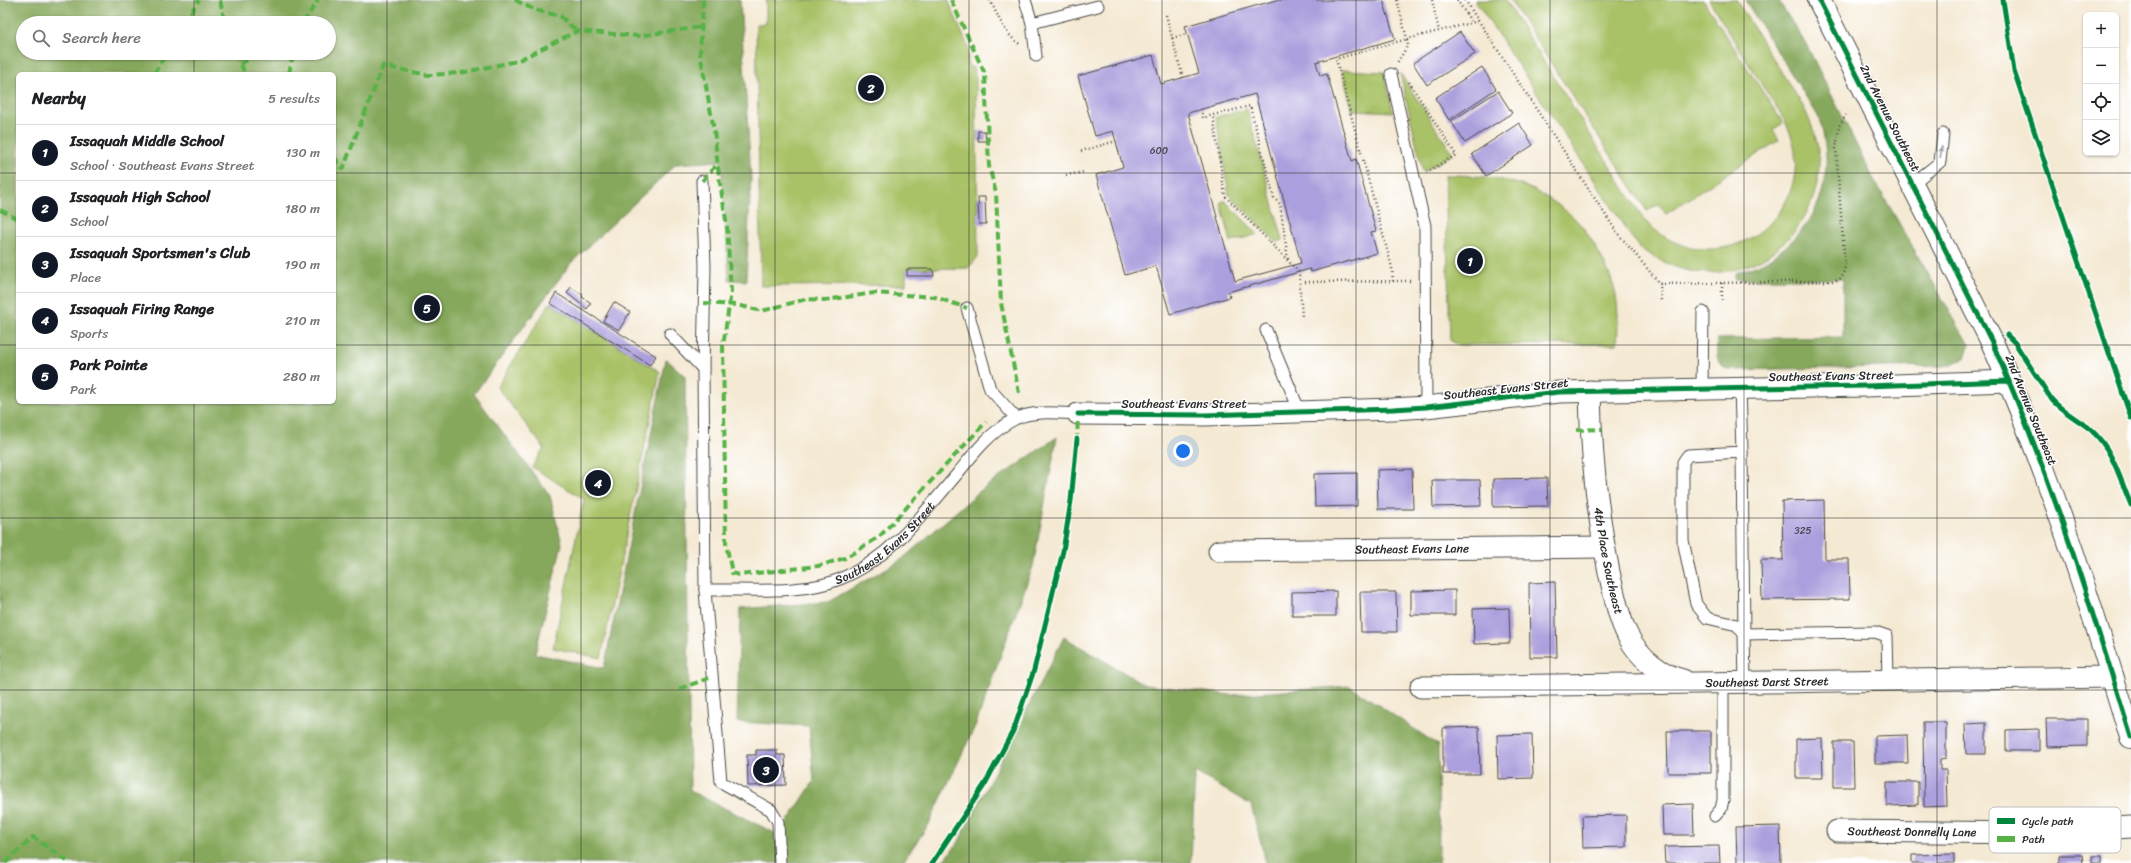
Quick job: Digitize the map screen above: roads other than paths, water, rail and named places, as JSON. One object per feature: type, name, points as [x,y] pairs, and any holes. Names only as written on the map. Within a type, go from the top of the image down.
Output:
[{"type":"street","name":"2nd Avenue Southeast","points":[[1819,0],[1992,342],[2009,381],[2061,514],[2131,737]]},
{"type":"street","name":"Southeast Evans Street","points":[[1078,414],[1204,415],[1300,412],[1426,407],[1559,392],[1702,388],[1866,386],[2009,381]]},
{"type":"street","name":"4th Place Southeast","points":[[1590,391],[1590,424],[1596,492],[1604,547],[1621,619],[1632,643],[1647,660],[1666,674],[1689,681],[1713,683]]},
{"type":"street","name":"Southeast Evans Lane","points":[[1219,551],[1604,547]]},
{"type":"street","name":"Southeast Darst Street","points":[[1421,688],[2113,677]]},
{"type":"street","name":"Southeast Donnelly Lane","points":[[2121,829],[2131,828]]},
{"type":"street","name":"Southeast Donnelly Lane","points":[[1837,831],[1989,833]]},
{"type":"lane","points":[[1025,0],[1032,23],[1036,56]]},
{"type":"lane","points":[[1032,23],[1098,6]]},
{"type":"lane","points":[[1396,72],[1415,180],[1425,226],[1426,407]]},
{"type":"lane","points":[[1912,184],[1940,162],[1944,134]]},
{"type":"lane","points":[[702,181],[705,267],[703,369],[705,590],[721,782],[772,810],[778,822],[780,863]]},
{"type":"lane","points":[[967,308],[990,389],[1016,418]]},
{"type":"lane","points":[[1702,388],[1703,312]]},
{"type":"lane","points":[[1266,330],[1300,412]]},
{"type":"lane","points":[[670,334],[703,369]]},
{"type":"lane","points":[[1740,388],[1745,683]]},
{"type":"lane","name":"Southeast Evans Street","points":[[705,590],[791,588],[821,585],[840,579],[862,568],[888,549],[914,526],[977,450],[996,432],[1016,418],[1036,414],[1078,414]]},
{"type":"lane","points":[[1742,452],[1688,455],[1683,462],[1683,540],[1696,604],[1707,618],[1737,625],[1744,634]]},
{"type":"lane","points":[[1744,634],[1875,632],[1887,636],[1888,680]]},
{"type":"lane","points":[[1713,683],[1723,800],[1721,809],[1715,816]]},
{"type":"place","name":"Issaquah High School","points":[[871,88]]},
{"type":"place","name":"Issaquah Middle School","points":[[1470,261]]},
{"type":"place","name":"Park Pointe","points":[[427,308]]},
{"type":"place","name":"Issaquah Firing Range","points":[[598,483]]},
{"type":"place","name":"Issaquah Sportsmen's Club","points":[[766,770]]}]
